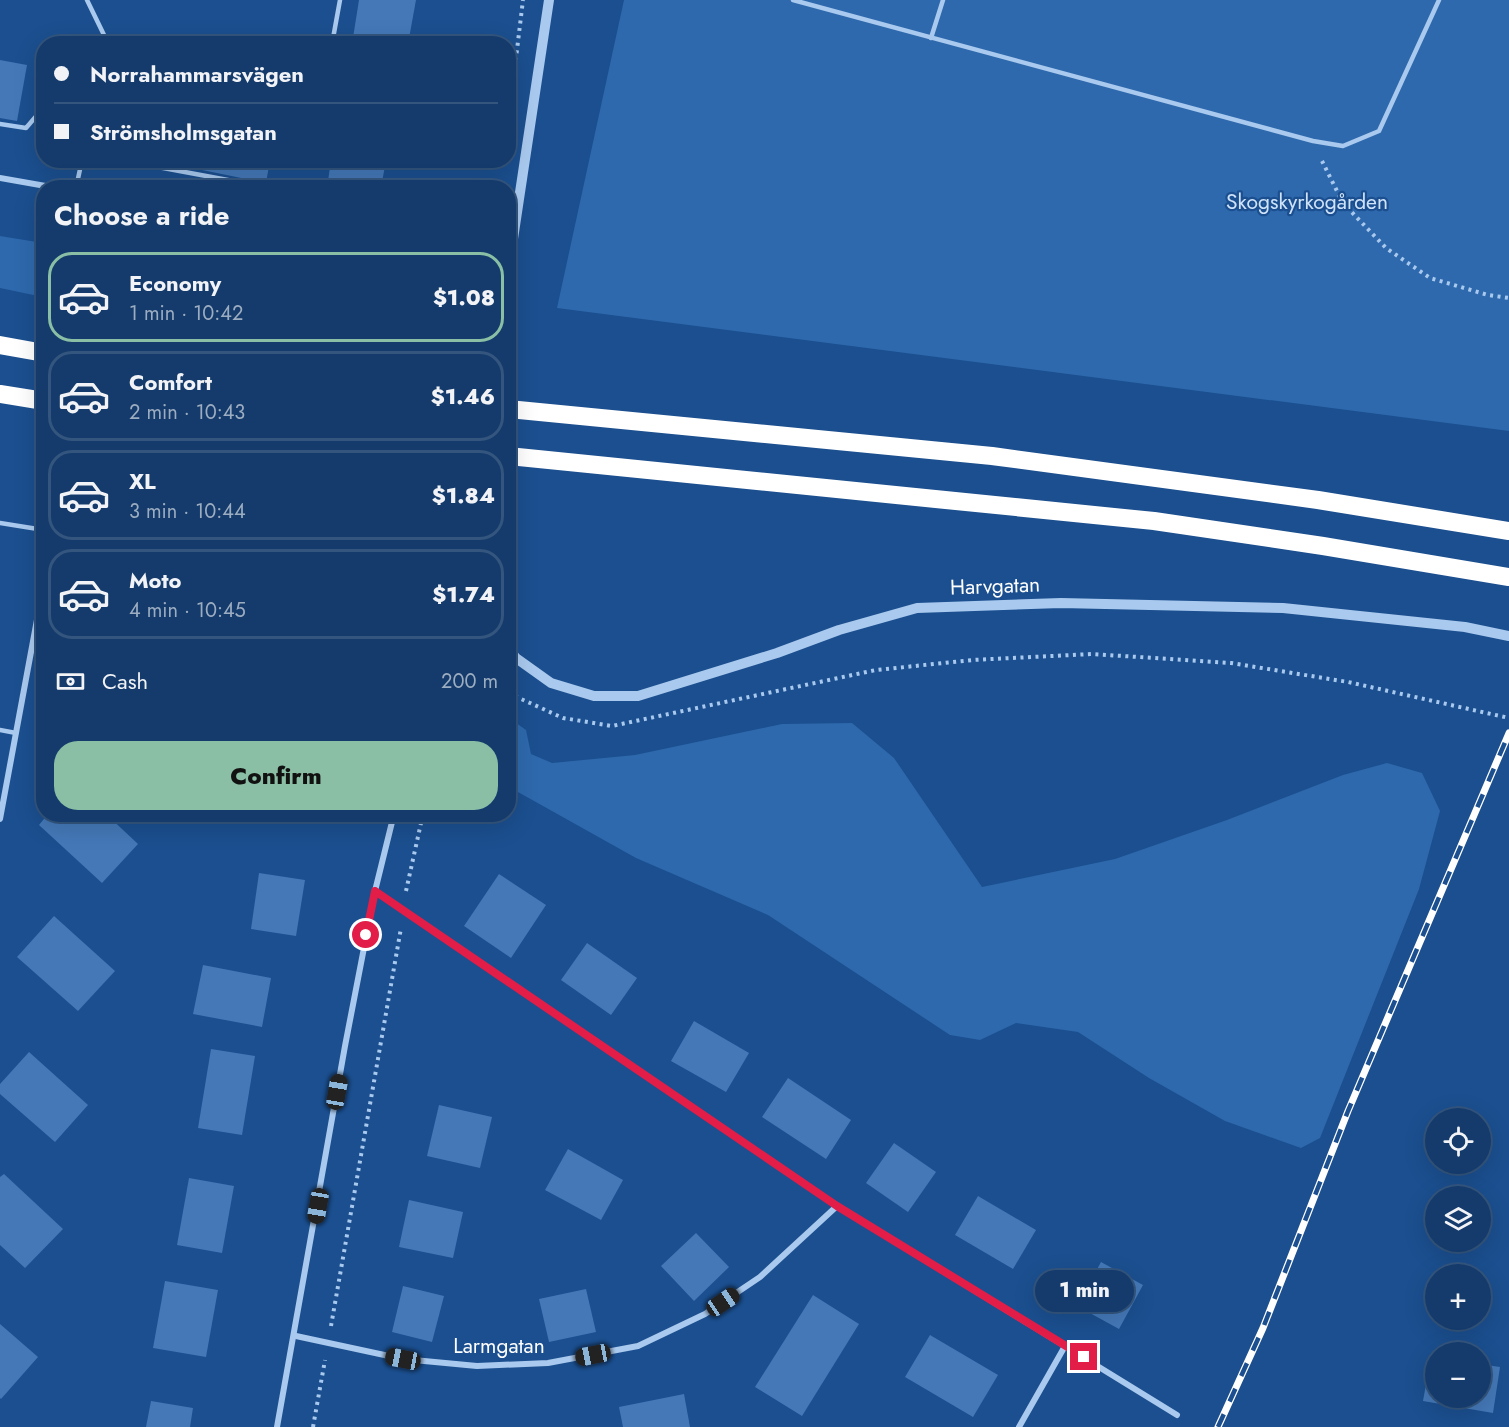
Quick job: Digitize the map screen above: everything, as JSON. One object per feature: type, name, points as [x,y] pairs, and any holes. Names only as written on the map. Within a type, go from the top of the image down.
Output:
[{"type":"highway","points":[[0,345],[36,352]]},
{"type":"highway","points":[[0,394],[36,400]]},
{"type":"highway","points":[[516,410],[992,456],[1318,500],[1509,531]]},
{"type":"highway","points":[[516,457],[1154,521],[1509,577]]},
{"type":"street","points":[[516,219],[549,0]]},
{"type":"street","points":[[0,178],[36,184]]},
{"type":"street","name":"Harvgatan","points":[[516,658],[551,683],[594,696],[638,696],[777,653],[839,630],[917,608],[1061,603],[1283,608],[1464,627],[1509,636]]},
{"type":"street","points":[[0,819],[36,625]]},
{"type":"street","points":[[277,1427],[296,1336],[345,1046],[375,891],[392,822]]},
{"type":"street","points":[[375,891],[837,1206],[1176,1415]]},
{"type":"street","name":"Larmgatan","points":[[296,1336],[403,1359],[477,1366],[548,1363],[638,1346],[705,1314],[760,1277],[837,1206]]},
{"type":"street","points":[[1019,1427],[1065,1346]]},
{"type":"lane","points":[[87,0],[104,36]]},
{"type":"lane","points":[[333,36],[340,0]]},
{"type":"lane","points":[[793,0],[1313,141],[1343,146],[1378,131],[1438,0]]},
{"type":"lane","points":[[931,38],[943,0]]},
{"type":"lane","points":[[0,124],[26,128],[36,116]]},
{"type":"lane","points":[[163,168],[228,180]]},
{"type":"lane","points":[[0,523],[36,529]]},
{"type":"lane","points":[[0,730],[16,733]]},
{"type":"path","points":[[516,58],[523,0]]},
{"type":"path","points":[[1313,141],[1343,203],[1386,248],[1430,278],[1488,295],[1509,298]]},
{"type":"path","points":[[516,697],[563,718],[612,726],[876,670],[973,660],[1092,654],[1231,663],[1348,682],[1509,718]]},
{"type":"path","points":[[313,1427],[403,909],[421,822]]},
{"type":"green space","name":"Skogskyrkogården","points":[[624,0],[1509,0],[1509,431],[557,308]]},
{"type":"green space","points":[[0,236],[36,242],[36,296],[0,288]]},
{"type":"green space","points":[[516,723],[526,730],[531,754],[552,763],[635,755],[782,724],[852,723],[894,758],[982,887],[1115,859],[1227,820],[1343,775],[1387,763],[1422,773],[1440,811],[1419,889],[1320,1138],[1301,1148],[1225,1121],[1149,1078],[1078,1032],[1016,1023],[980,1040],[950,1035],[768,915],[636,858],[516,791]]},
{"type":"building","points":[[359,0],[416,0],[409,36],[353,36]]},
{"type":"building","points":[[0,60],[27,65],[17,121],[0,118]]},
{"type":"building","points":[[192,168],[269,168],[267,180],[251,180]]},
{"type":"building","points":[[330,168],[385,168],[382,180],[328,180]]},
{"type":"building","points":[[41,822],[115,822],[138,844],[102,883],[39,825]]},
{"type":"building","points":[[259,873],[305,880],[296,936],[251,929]]},
{"type":"building","points":[[499,874],[546,905],[511,958],[464,926]]},
{"type":"building","points":[[54,916],[115,971],[78,1011],[17,957]]},
{"type":"building","points":[[587,943],[637,978],[611,1015],[561,980]]},
{"type":"building","points":[[203,965],[271,978],[262,1027],[193,1014]]},
{"type":"building","points":[[694,1021],[749,1053],[726,1092],[671,1061]]},
{"type":"building","points":[[211,1049],[255,1056],[242,1135],[198,1128]]},
{"type":"building","points":[[29,1052],[88,1105],[55,1142],[0,1094],[0,1084]]},
{"type":"building","points":[[788,1078],[851,1120],[826,1159],[762,1117]]},
{"type":"building","points":[[439,1105],[492,1117],[480,1168],[427,1156]]},
{"type":"building","points":[[894,1143],[936,1172],[908,1212],[866,1183]]},
{"type":"building","points":[[568,1149],[623,1180],[601,1220],[545,1190]]},
{"type":"building","points":[[4,1174],[63,1229],[25,1268],[0,1245],[0,1177]]},
{"type":"building","points":[[189,1178],[234,1186],[222,1253],[177,1245]]},
{"type":"building","points":[[978,1196],[1036,1230],[1013,1269],[955,1235]]},
{"type":"building","points":[[409,1200],[463,1212],[453,1258],[399,1247]]},
{"type":"building","points":[[696,1233],[729,1267],[694,1301],[661,1266]]},
{"type":"building","points":[[1101,1262],[1143,1285],[1119,1329],[1077,1306]]},
{"type":"building","points":[[165,1281],[218,1290],[206,1357],[153,1348]]},
{"type":"building","points":[[403,1286],[444,1296],[432,1342],[392,1332]]},
{"type":"building","points":[[586,1289],[596,1332],[549,1342],[539,1299]]},
{"type":"building","points":[[813,1295],[859,1324],[802,1416],[755,1387]]},
{"type":"building","points":[[0,1324],[38,1357],[1,1399],[0,1398]]},
{"type":"building","points":[[930,1335],[998,1375],[973,1417],[905,1377]]},
{"type":"building","points":[[1491,1366],[1500,1367],[1493,1413],[1464,1408],[1491,1408]]},
{"type":"building","points":[[684,1394],[690,1427],[623,1427],[619,1407]]},
{"type":"building","points":[[151,1401],[193,1408],[190,1427],[146,1427]]},
{"type":"railway","points":[[1218,1427],[1263,1328],[1348,1111],[1509,733]]},
{"type":"route","points":[[366,935],[375,891],[837,1206],[1084,1357]]}]
